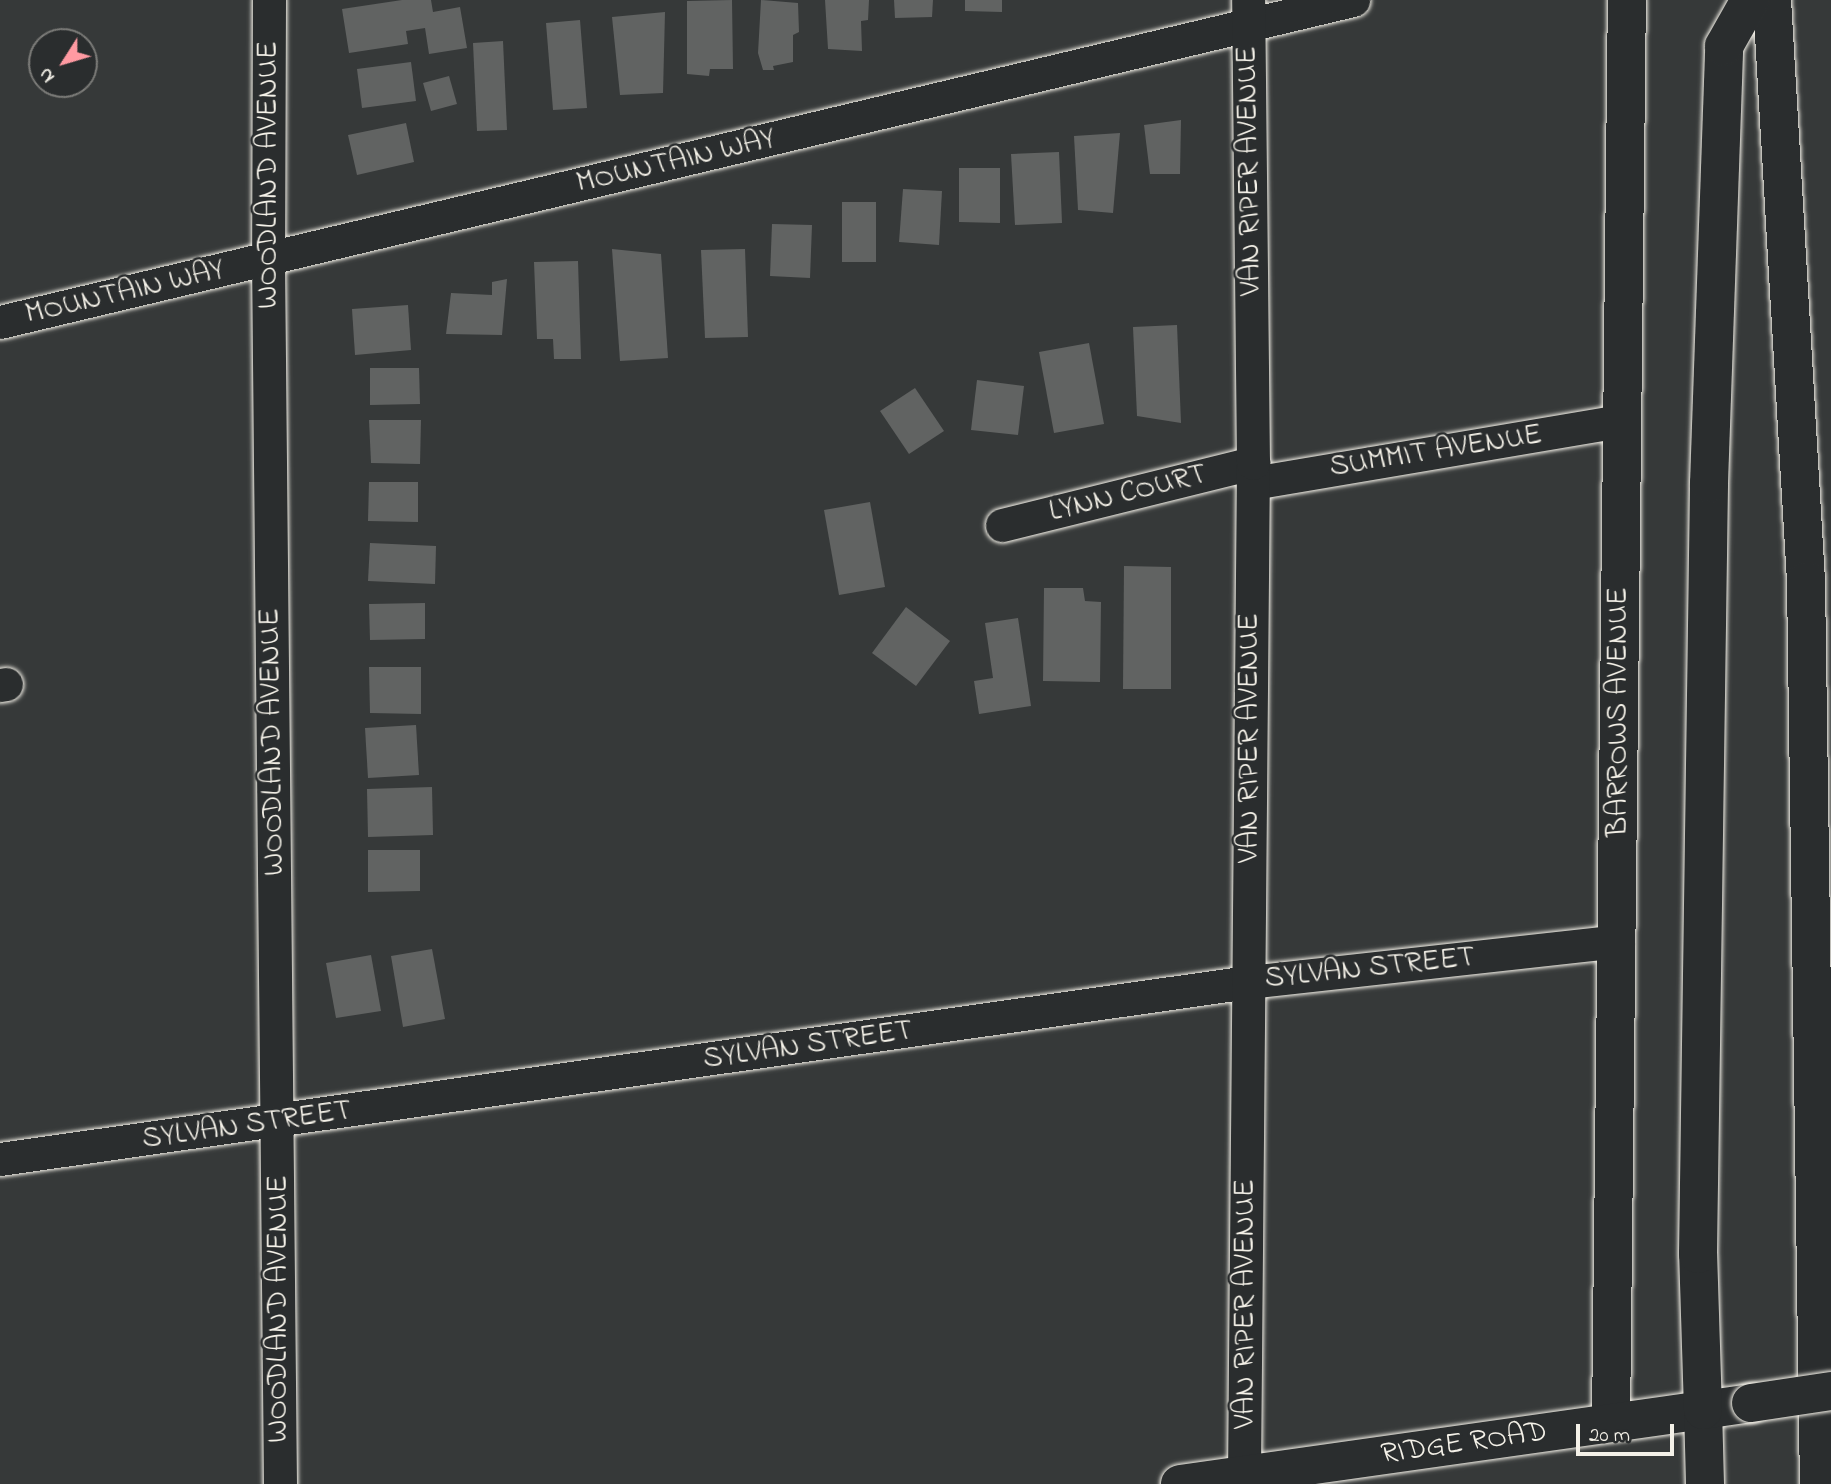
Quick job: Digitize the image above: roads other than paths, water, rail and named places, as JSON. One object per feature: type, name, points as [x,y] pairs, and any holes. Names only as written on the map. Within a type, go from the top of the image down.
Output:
[{"type":"main road","name":"BARROWS AVENUE","points":[[1611,1423],[1618,941],[1620,421],[1627,0]]},
{"type":"main road","points":[[1705,1484],[1698,1254],[1710,456],[1724,46],[1750,0]]},
{"type":"main road","points":[[1772,0],[1806,581],[1819,1484]]},
{"type":"main road","name":"RIDGE ROAD","points":[[1180,1484],[1831,1391]]},
{"type":"street","name":"WOODLAND AVENUE","points":[[270,0],[268,258],[280,1484]]},
{"type":"street","name":"MOUNTAIN WAY","points":[[0,322],[268,258],[1248,13],[1353,0]]},
{"type":"street","name":"VAN RIPER AVENUE","points":[[1244,1475],[1253,473],[1248,13]]},
{"type":"street","name":"SUMMIT AVENUE","points":[[1253,473],[1620,421]]},
{"type":"street","name":"LYNN COURT","points":[[1002,525],[1253,473]]},
{"type":"street","name":"SYLVAN STREET","points":[[0,1159],[277,1123],[1248,982],[1618,941]]}]
